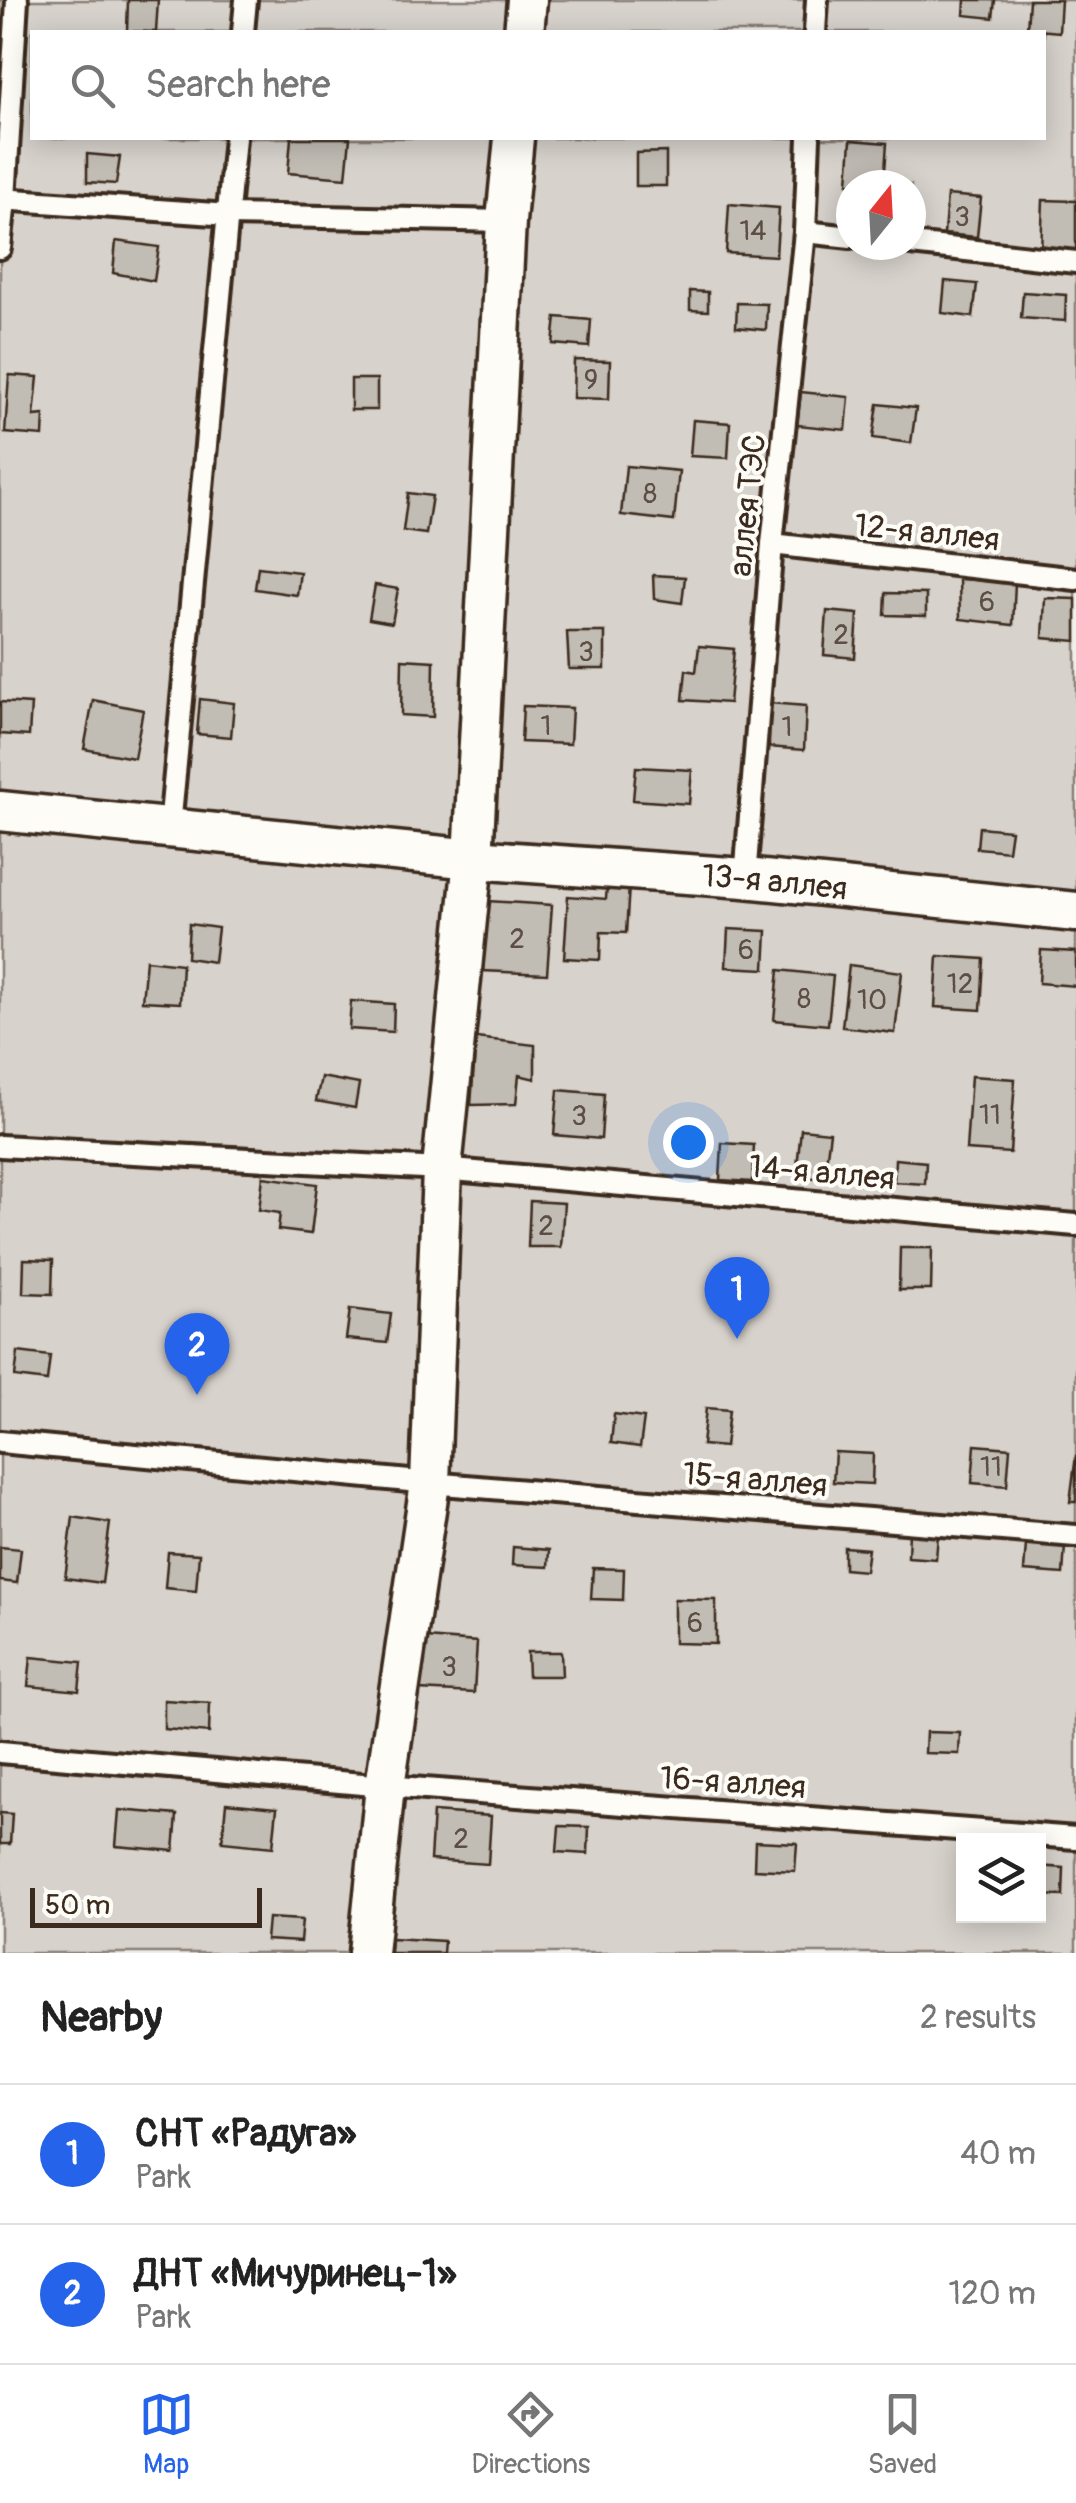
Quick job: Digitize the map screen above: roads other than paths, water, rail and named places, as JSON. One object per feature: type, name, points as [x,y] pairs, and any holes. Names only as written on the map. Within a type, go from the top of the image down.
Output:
[{"type":"street","points":[[524,30],[527,0]]},
{"type":"street","points":[[368,1953],[385,1786],[430,1483],[442,1169],[472,859],[506,222],[514,140]]},
{"type":"street","name":"13-я аллея","points":[[0,812],[472,859],[745,878],[1076,912]]},
{"type":"lane","points":[[0,248],[18,0]]},
{"type":"lane","points":[[243,30],[246,0]]},
{"type":"lane","points":[[815,30],[816,0]]},
{"type":"lane","points":[[170,827],[235,140]]},
{"type":"lane","name":"аллея ТЭС","points":[[745,878],[772,544],[805,232],[810,140]]},
{"type":"lane","points":[[3,199],[229,214],[506,222]]},
{"type":"lane","points":[[805,232],[836,235]]},
{"type":"lane","points":[[926,246],[1076,262]]},
{"type":"lane","name":"12-я аллея","points":[[772,544],[1076,579]]},
{"type":"lane","name":"14-я аллея","points":[[0,1146],[442,1169],[1076,1225]]},
{"type":"lane","name":"15-я аллея","points":[[0,1442],[430,1483],[1076,1536]]},
{"type":"lane","name":"16-я аллея","points":[[0,1752],[385,1786],[1076,1838]]},
{"type":"place","name":"СНТ «Радуга»","points":[[737,1339]]},
{"type":"place","name":"ДНТ «Мичуринец-1»","points":[[197,1395]]}]
